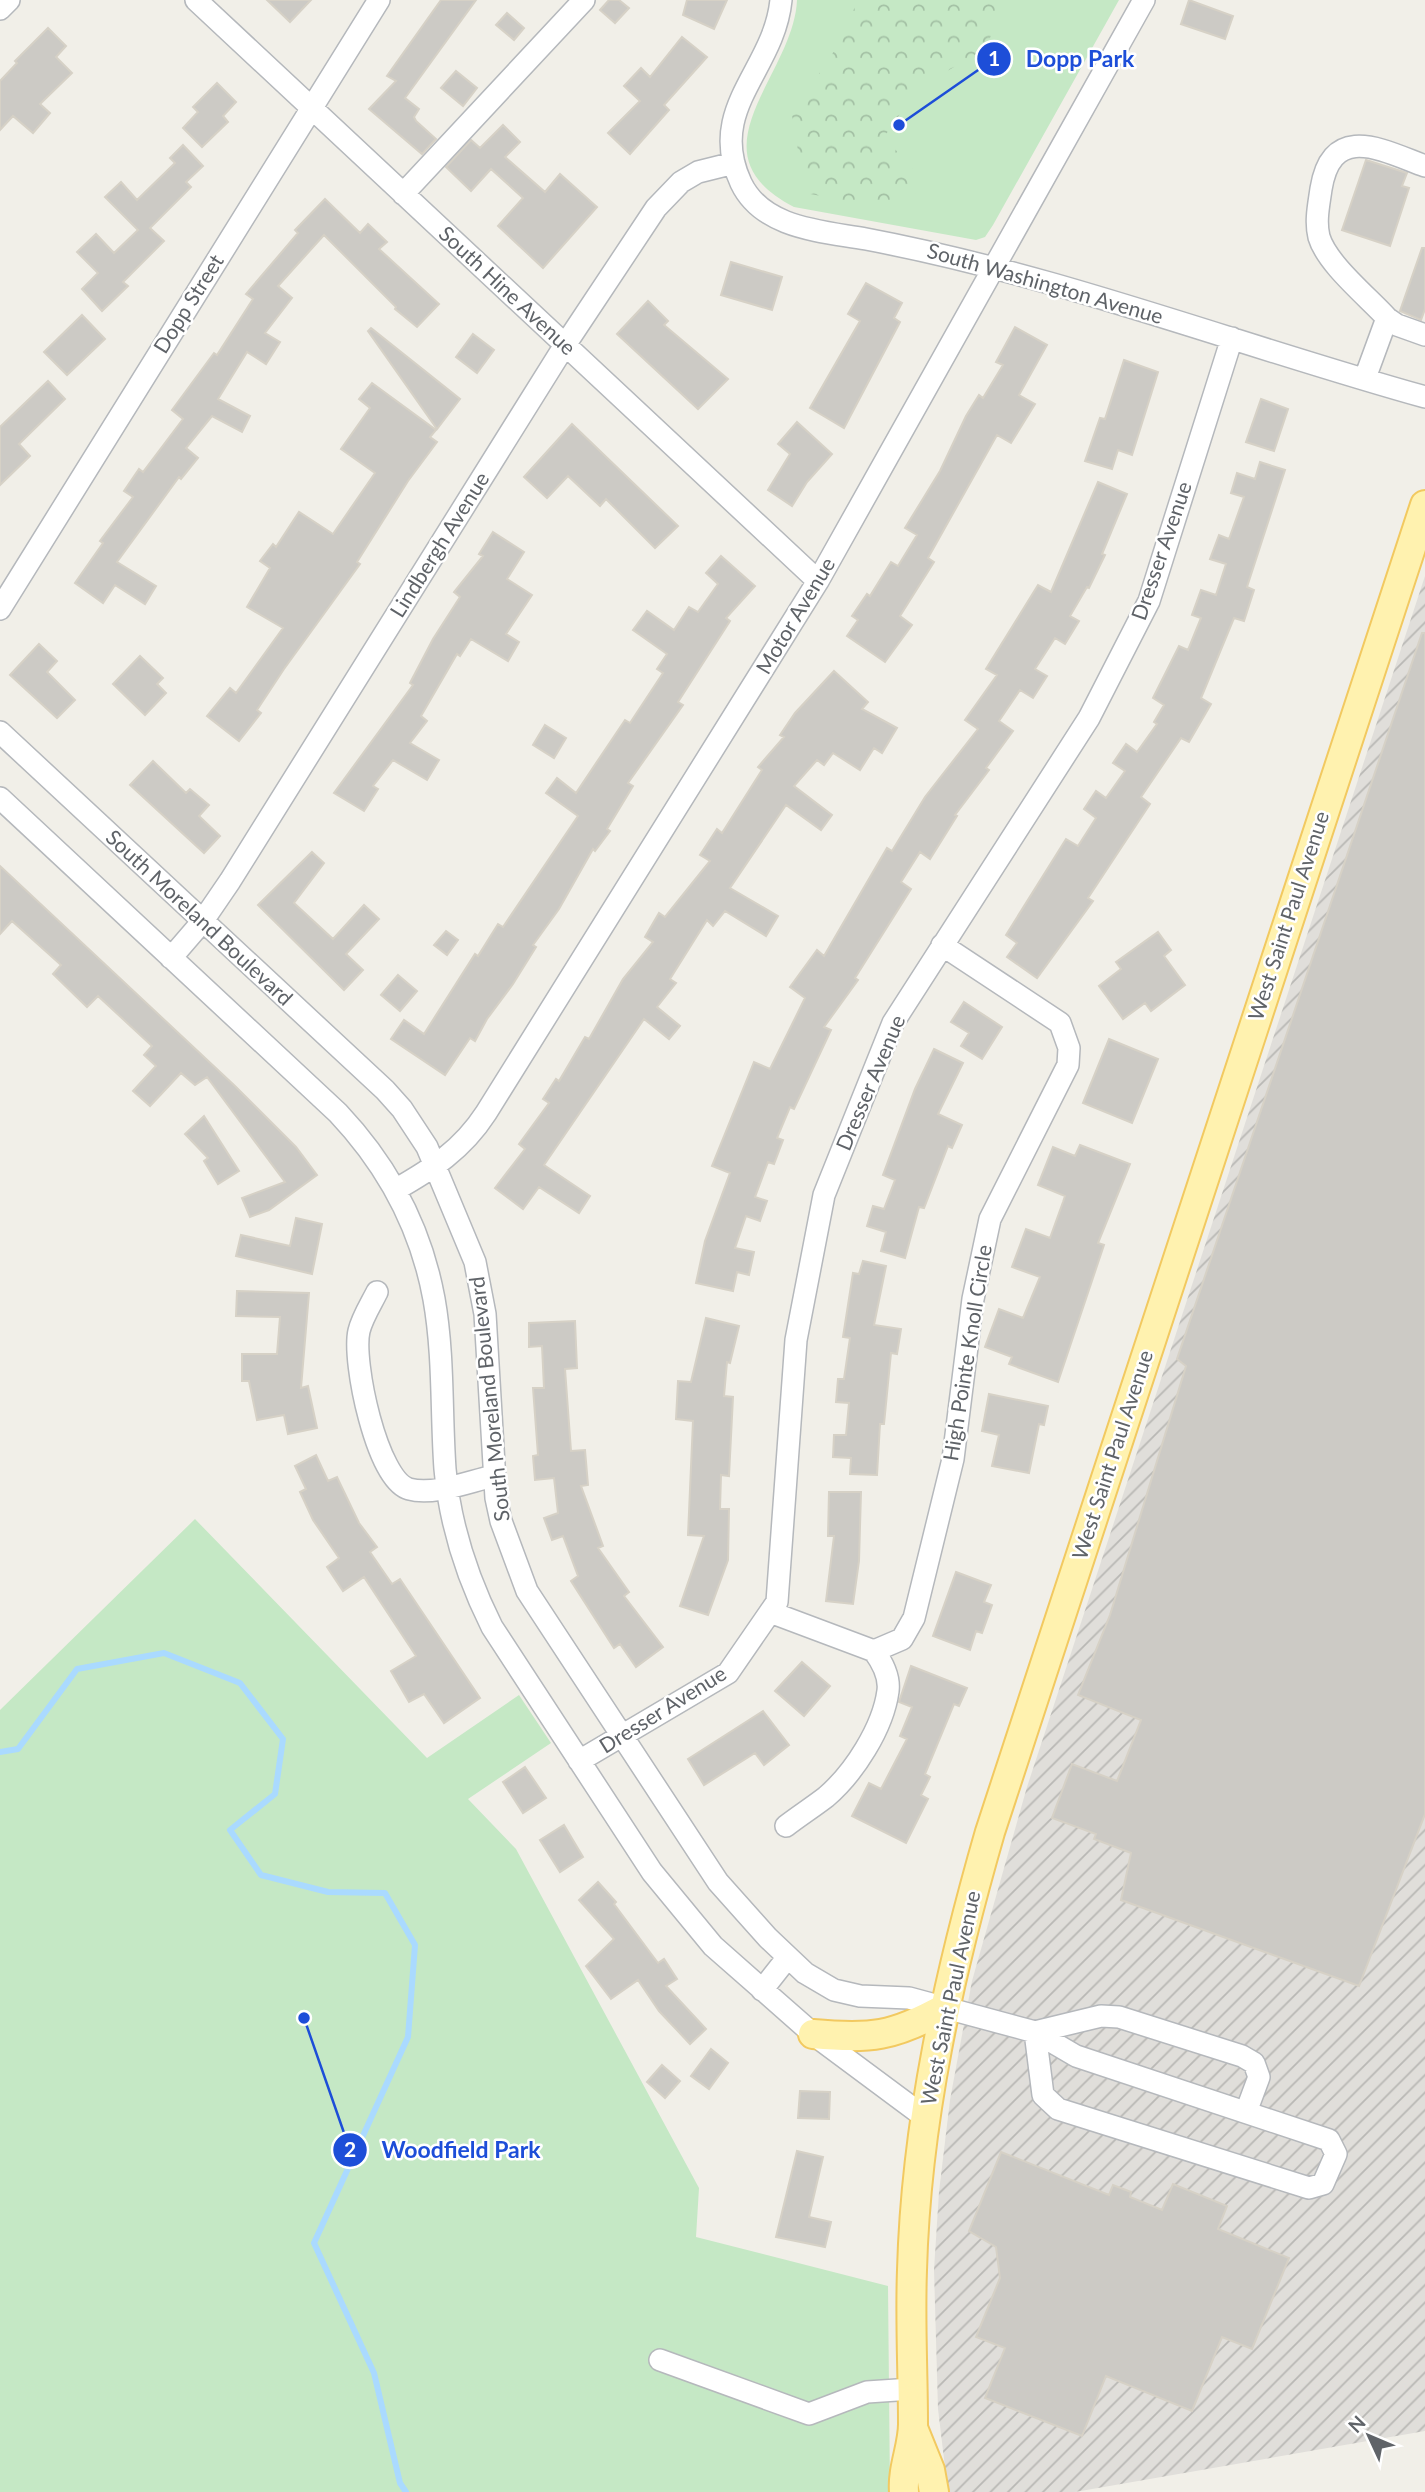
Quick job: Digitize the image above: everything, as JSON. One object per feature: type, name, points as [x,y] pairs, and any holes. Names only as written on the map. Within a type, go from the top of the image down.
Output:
[{"type":"main road","name":"West Saint Paul Avenue","points":[[904,2492],[902,2476],[913,2428],[912,2270],[926,2118],[961,1933],[990,1832],[1425,505]]},
{"type":"main road","points":[[813,2034],[879,2036],[913,2026],[945,2008]]},
{"type":"main road","name":"West Saint Paul Avenue","points":[[913,2428],[930,2470],[934,2492]]},
{"type":"street","points":[[0,9],[9,0]]},
{"type":"street","name":"South Hine Avenue","points":[[196,0],[818,581]]},
{"type":"street","name":"Dopp Street","points":[[0,609],[379,0]]},
{"type":"street","points":[[403,194],[584,0]]},
{"type":"street","name":"South Washington Avenue","points":[[781,0],[772,40],[734,110],[730,138],[734,163],[743,186],[755,202],[786,222],[993,265],[1425,397]]},
{"type":"street","name":"Motor Avenue","points":[[394,1190],[437,1166],[469,1139],[486,1113],[818,581],[1144,0]]},
{"type":"street","points":[[1425,166],[1359,145],[1337,152],[1331,159],[1322,182],[1317,215],[1319,237],[1331,260],[1397,326],[1425,335]]},
{"type":"street","name":"Lindbergh Avenue","points":[[172,958],[202,922],[565,345],[669,194],[698,172],[734,163]]},
{"type":"street","points":[[1365,378],[1387,318]]},
{"type":"street","name":"Dresser Avenue","points":[[579,1761],[728,1673],[777,1602],[796,1340],[824,1195],[893,1023],[1089,718],[1149,601],[1231,338]]},
{"type":"street","name":"South Moreland Boulevard","points":[[0,732],[385,1090],[402,1109],[437,1166],[468,1239],[485,1314],[494,1476],[501,1521],[527,1591],[718,1882],[805,1973],[834,1990],[860,1996],[909,1998],[1035,2032]]},
{"type":"street","name":"South Moreland Boulevard","points":[[0,798],[338,1113],[367,1144],[409,1214],[434,1297],[448,1486],[460,1550],[478,1600],[509,1655],[676,1902],[713,1946],[813,2034],[926,2118]]},
{"type":"street","name":"High Pointe Knoll Circle","points":[[874,1651],[902,1639],[914,1618],[953,1459],[973,1299],[990,1219],[1068,1065],[1069,1048],[1060,1023],[942,945]]},
{"type":"street","points":[[377,1292],[359,1330],[358,1353],[366,1404],[388,1467],[404,1487],[420,1491],[494,1476]]},
{"type":"street","points":[[770,1612],[874,1651],[886,1673],[889,1689],[878,1721],[854,1767],[827,1796],[786,1826]]},
{"type":"street","points":[[762,1990],[788,1957]]},
{"type":"street","points":[[1035,2032],[1101,2016],[1119,2017],[1242,2056],[1254,2063],[1259,2077],[1246,2112]]},
{"type":"street","points":[[1035,2032],[1076,2056],[1329,2140],[1336,2154],[1323,2183],[1309,2188],[1058,2109],[1043,2095],[1035,2032]]},
{"type":"street","points":[[660,2360],[809,2414],[867,2392],[912,2389]]},
{"type":"shaded area","points":[[1425,576],[1425,2431],[1075,2492],[948,2492],[938,2409],[934,2270],[939,2192],[950,2100],[972,1981],[1027,1787]]},
{"type":"green space","points":[[797,0],[1119,0],[993,225],[985,237],[976,240],[794,207],[763,185],[749,162],[747,137],[754,111],[792,28]]},
{"type":"green space","points":[[858,0],[1007,0],[985,49],[918,88],[884,137],[929,187],[885,208],[805,193],[792,115],[838,45]]},
{"type":"green space","points":[[195,1519],[427,1758],[519,1695],[551,1743],[468,1799],[516,1849],[699,2188],[696,2237],[888,2286],[890,2492],[0,2492],[0,1710]]},
{"type":"building","points":[[267,0],[311,0],[290,22]]},
{"type":"building","points":[[441,0],[476,0],[405,98],[419,109],[414,117],[416,121],[436,139],[422,154],[369,109],[396,81],[387,76]]},
{"type":"building","points":[[609,0],[619,0],[629,8],[615,23],[600,10]]},
{"type":"building","points":[[687,0],[727,0],[714,29],[683,15]]},
{"type":"building","points":[[1189,0],[1233,16],[1225,39],[1181,24]]},
{"type":"building","points":[[507,13],[524,28],[514,40],[496,25]]},
{"type":"building","points":[[48,28],[66,46],[56,57],[72,73],[40,104],[50,113],[33,133],[13,116],[0,130],[0,81],[17,63],[15,61]]},
{"type":"building","points":[[682,37],[707,57],[664,105],[669,110],[630,154],[608,133],[640,101],[624,86],[641,68],[650,77]]},
{"type":"building","points":[[456,71],[477,88],[463,106],[441,88]]},
{"type":"building","points":[[217,83],[236,102],[223,116],[228,122],[202,147],[183,128],[198,112],[193,107]]},
{"type":"building","points":[[503,125],[520,142],[505,157],[545,192],[560,174],[597,207],[543,268],[498,226],[523,198],[491,169],[471,191],[446,167],[471,140],[480,148]]},
{"type":"building","points":[[183,145],[203,166],[186,182],[191,187],[150,228],[164,241],[123,282],[128,286],[102,311],[82,289],[98,273],[77,252],[96,234],[114,253],[138,230],[105,197],[121,182],[137,200],[175,163],[170,158]]},
{"type":"building","points":[[1366,160],[1407,173],[1402,186],[1409,188],[1390,246],[1342,230]]},
{"type":"building","points":[[325,199],[360,233],[368,224],[387,242],[379,249],[439,304],[417,327],[395,309],[396,307],[324,235],[278,286],[292,298],[265,333],[280,342],[266,364],[247,352],[218,399],[250,416],[242,432],[212,416],[186,448],[198,458],[181,479],[179,477],[117,562],[156,586],[145,604],[115,585],[103,603],[75,583],[103,543],[100,541],[133,497],[124,491],[139,469],[143,472],[183,419],[172,410],[214,353],[217,355],[253,299],[246,294],[298,233],[295,230]]},
{"type":"building","points":[[1422,248],[1425,248],[1425,309],[1421,320],[1400,311]]},
{"type":"building","points":[[731,262],[782,277],[772,310],[721,295]]},
{"type":"building","points":[[866,283],[902,303],[894,318],[900,322],[844,428],[810,408],[860,321],[848,314]]},
{"type":"building","points":[[648,301],[668,321],[664,325],[728,379],[698,409],[617,334]]},
{"type":"building","points":[[82,315],[105,339],[67,375],[44,352]]},
{"type":"building","points":[[1015,327],[1047,345],[1019,395],[1035,404],[1011,443],[997,435],[928,558],[934,562],[900,616],[912,625],[885,662],[847,636],[858,620],[852,616],[867,594],[870,596],[891,562],[898,566],[917,535],[905,528],[940,471],[966,416],[979,395],[983,398],[1003,365],[996,362]]},
{"type":"building","points":[[371,328],[460,399],[437,429],[368,331]]},
{"type":"building","points":[[473,334],[494,350],[477,373],[456,357]]},
{"type":"building","points":[[1124,360],[1158,372],[1132,455],[1118,450],[1112,469],[1085,461],[1100,418],[1105,419]]},
{"type":"building","points":[[48,381],[65,399],[19,444],[30,456],[0,485],[0,427]]},
{"type":"building","points":[[372,383],[436,430],[430,437],[437,442],[408,481],[357,562],[360,564],[284,669],[257,710],[261,713],[239,741],[207,716],[230,688],[236,693],[283,628],[247,607],[270,568],[260,561],[273,544],[276,547],[299,512],[333,534],[375,473],[341,449],[370,408],[359,399]]},
{"type":"building","points":[[1261,399],[1288,409],[1274,451],[1246,442]]},
{"type":"building","points":[[797,422],[832,454],[807,482],[792,506],[768,490],[790,454],[778,444]]},
{"type":"building","points":[[572,424],[678,526],[655,548],[606,499],[600,506],[568,476],[547,498],[524,477]]},
{"type":"building","points":[[1260,462],[1285,470],[1247,587],[1254,590],[1244,621],[1234,618],[1201,698],[1211,704],[1189,742],[1181,738],[1141,797],[1150,804],[1088,898],[1093,901],[1037,978],[1007,957],[1017,943],[1006,935],[1066,839],[1078,846],[1096,818],[1084,809],[1096,791],[1106,798],[1125,771],[1113,763],[1126,744],[1137,752],[1157,724],[1154,722],[1164,705],[1153,698],[1179,646],[1188,650],[1201,618],[1192,615],[1201,590],[1216,595],[1226,564],[1210,559],[1219,535],[1229,539],[1244,497],[1231,493],[1237,473],[1255,479]]},
{"type":"building","points":[[1098,482],[1127,494],[1102,554],[1105,555],[1089,588],[1087,587],[1070,616],[1079,621],[1065,644],[1055,638],[1035,669],[1047,676],[1033,698],[1020,690],[999,721],[1013,731],[986,768],[989,770],[955,815],[957,816],[930,859],[920,852],[901,882],[911,889],[855,978],[858,980],[824,1027],[831,1030],[794,1109],[790,1107],[777,1138],[783,1140],[774,1164],[768,1162],[755,1197],[767,1201],[760,1221],[746,1216],[735,1248],[754,1252],[749,1275],[737,1272],[733,1291],[696,1283],[705,1241],[730,1173],[712,1166],[754,1062],[770,1069],[805,998],[790,987],[817,950],[824,956],[887,848],[892,851],[925,797],[978,729],[965,720],[997,675],[986,669],[1038,585],[1051,592]]},
{"type":"building","points":[[493,532],[524,552],[507,579],[532,595],[506,634],[519,642],[508,661],[471,639],[460,656],[457,654],[421,716],[427,721],[410,743],[439,760],[427,780],[393,760],[373,786],[378,789],[364,811],[334,793],[413,685],[410,683],[433,639],[460,597],[454,592],[483,556],[479,554]]},
{"type":"building","points":[[721,556],[755,586],[726,618],[730,621],[678,702],[683,705],[628,783],[633,786],[607,829],[610,831],[595,851],[593,849],[559,909],[533,945],[536,947],[475,1041],[470,1038],[445,1075],[391,1039],[404,1020],[424,1034],[475,954],[478,956],[498,924],[503,927],[578,816],[546,793],[557,778],[576,793],[625,720],[630,723],[663,673],[657,669],[667,654],[633,630],[647,611],[674,630],[689,607],[698,612],[718,584],[706,573]]},
{"type":"building","points":[[1422,633],[1425,633],[1425,1814],[1359,1986],[1121,1900],[1131,1853],[1094,1839],[1096,1834],[1052,1818],[1072,1764],[1117,1781],[1141,1720],[1078,1695],[1110,1615],[1186,1366],[1177,1359]]},
{"type":"building","points":[[39,644],[57,661],[47,672],[75,700],[57,718],[10,675]]},
{"type":"building","points":[[140,656],[163,678],[157,684],[166,693],[145,715],[113,684]]},
{"type":"building","points":[[834,671],[868,702],[862,709],[897,728],[882,753],[874,748],[860,770],[833,753],[824,765],[817,760],[794,786],[832,815],[821,830],[786,805],[730,888],[778,916],[766,936],[725,911],[713,926],[707,920],[670,979],[676,983],[657,1007],[680,1026],[669,1039],[644,1019],[544,1165],[590,1196],[579,1213],[539,1187],[523,1209],[495,1188],[525,1149],[519,1144],[549,1103],[543,1099],[556,1079],[559,1081],[585,1037],[589,1039],[623,979],[653,942],[645,937],[659,913],[665,917],[710,861],[700,855],[717,829],[722,833],[762,770],[758,767],[784,737],[780,735],[795,713]]},
{"type":"building","points":[[545,725],[566,738],[554,758],[533,745]]},
{"type":"building","points":[[153,761],[186,793],[190,789],[209,805],[199,816],[220,836],[204,853],[130,785]]},
{"type":"building","points":[[312,852],[324,863],[294,903],[333,939],[364,905],[379,919],[346,954],[363,970],[344,990],[258,905]]},
{"type":"building","points":[[0,866],[235,1086],[296,1147],[317,1175],[269,1210],[250,1217],[242,1198],[285,1182],[207,1077],[195,1085],[181,1073],[150,1106],[133,1091],[156,1066],[144,1055],[152,1046],[98,996],[87,1007],[53,974],[61,965],[12,921],[0,934]]},
{"type":"building","points":[[446,931],[458,940],[447,955],[434,945]]},
{"type":"building","points":[[1158,932],[1171,950],[1164,956],[1185,985],[1151,1011],[1145,1003],[1123,1019],[1099,986],[1121,969],[1116,962]]},
{"type":"building","points":[[398,975],[417,991],[400,1011],[381,995]]},
{"type":"building","points":[[964,1002],[1002,1027],[982,1059],[961,1046],[969,1033],[951,1022]]},
{"type":"building","points":[[1109,1039],[1158,1059],[1132,1123],[1083,1103]]},
{"type":"building","points":[[934,1049],[963,1063],[938,1114],[962,1125],[952,1148],[948,1146],[924,1208],[919,1207],[905,1258],[881,1251],[886,1232],[867,1226],[873,1206],[884,1209],[895,1180],[883,1175],[915,1089]]},
{"type":"building","points":[[204,1116],[239,1171],[218,1184],[204,1161],[208,1158],[185,1134]]},
{"type":"building","points":[[1080,1145],[1130,1164],[1098,1243],[1104,1245],[1058,1382],[1009,1364],[1012,1357],[985,1347],[999,1309],[1023,1318],[1040,1277],[1012,1267],[1026,1229],[1050,1238],[1063,1202],[1065,1196],[1038,1185],[1053,1147],[1075,1156]]},
{"type":"building","points":[[296,1218],[322,1224],[312,1274],[236,1256],[241,1235],[290,1246]]},
{"type":"building","points":[[863,1261],[886,1266],[874,1325],[901,1329],[897,1354],[891,1353],[884,1424],[880,1424],[877,1475],[850,1474],[851,1458],[833,1457],[834,1435],[846,1435],[849,1403],[836,1402],[838,1379],[844,1379],[850,1338],[843,1337],[853,1273],[859,1274]]},
{"type":"building","points":[[237,1291],[309,1293],[301,1388],[308,1386],[317,1428],[288,1434],[284,1415],[257,1420],[249,1381],[242,1381],[242,1354],[277,1354],[280,1317],[236,1316]]},
{"type":"building","points":[[706,1318],[739,1326],[730,1363],[727,1362],[724,1396],[733,1397],[729,1476],[721,1475],[720,1509],[729,1509],[728,1560],[708,1615],[680,1606],[704,1536],[688,1535],[693,1421],[676,1419],[678,1381],[691,1382]]},
{"type":"building","points":[[575,1321],[577,1368],[565,1369],[571,1451],[585,1450],[588,1485],[581,1486],[603,1546],[598,1548],[629,1592],[624,1596],[663,1647],[636,1667],[620,1644],[614,1648],[571,1581],[578,1576],[563,1536],[552,1540],[544,1518],[558,1513],[554,1478],[535,1480],[533,1456],[538,1455],[533,1388],[544,1388],[542,1346],[529,1347],[529,1323]]},
{"type":"building","points":[[989,1394],[1048,1406],[1044,1425],[1039,1424],[1029,1473],[992,1466],[999,1435],[982,1431]]},
{"type":"building","points":[[316,1455],[328,1481],[337,1477],[359,1523],[377,1547],[370,1552],[392,1584],[400,1579],[480,1698],[444,1723],[424,1694],[409,1702],[391,1671],[416,1656],[364,1577],[343,1591],[327,1567],[339,1558],[313,1520],[300,1492],[306,1489],[295,1466]]},
{"type":"building","points":[[829,1492],[861,1492],[859,1561],[853,1604],[826,1601],[834,1536],[828,1536]]},
{"type":"building","points":[[956,1572],[991,1585],[984,1602],[992,1605],[982,1633],[976,1631],[970,1650],[933,1636]]},
{"type":"building","points":[[802,1662],[830,1686],[804,1716],[775,1691]]},
{"type":"building","points":[[911,1666],[967,1688],[959,1706],[954,1704],[925,1774],[930,1777],[921,1795],[928,1799],[906,1843],[852,1816],[869,1783],[881,1789],[907,1739],[900,1736],[912,1707],[899,1702]]},
{"type":"building","points":[[763,1711],[789,1745],[764,1765],[755,1753],[704,1785],[688,1759]]},
{"type":"building","points":[[525,1767],[546,1798],[523,1813],[503,1782]]},
{"type":"building","points":[[564,1825],[583,1857],[560,1872],[540,1840]]},
{"type":"building","points":[[598,1882],[616,1902],[614,1904],[658,1963],[664,1959],[677,1979],[666,1986],[706,2029],[690,2044],[659,2011],[638,1980],[611,1999],[586,1966],[614,1939],[579,1900]]},
{"type":"building","points":[[711,2049],[728,2063],[709,2089],[691,2076]]},
{"type":"building","points":[[662,2065],[680,2081],[665,2098],[647,2082]]},
{"type":"building","points":[[800,2091],[830,2092],[829,2119],[798,2118]]},
{"type":"building","points":[[797,2151],[823,2157],[809,2217],[831,2222],[825,2247],[776,2237]]},
{"type":"building","points":[[1001,2152],[1109,2195],[1113,2185],[1131,2192],[1130,2197],[1162,2210],[1173,2184],[1227,2206],[1218,2229],[1289,2258],[1252,2349],[1222,2337],[1192,2411],[1106,2376],[1082,2436],[985,2398],[1005,2348],[976,2337],[1000,2278],[996,2247],[969,2231]]},
{"type":"waterway","points":[[0,1752],[18,1749],[77,1669],[164,1653],[240,1683],[283,1739],[275,1794],[230,1830],[261,1875],[328,1892],[385,1893],[415,1945],[408,2037],[314,2243],[374,2373],[400,2483],[406,2492]]},
{"type":"place","name":"Dopp Park","points":[[899,125]]},
{"type":"place","name":"Woodfield Park","points":[[304,2018]]}]
